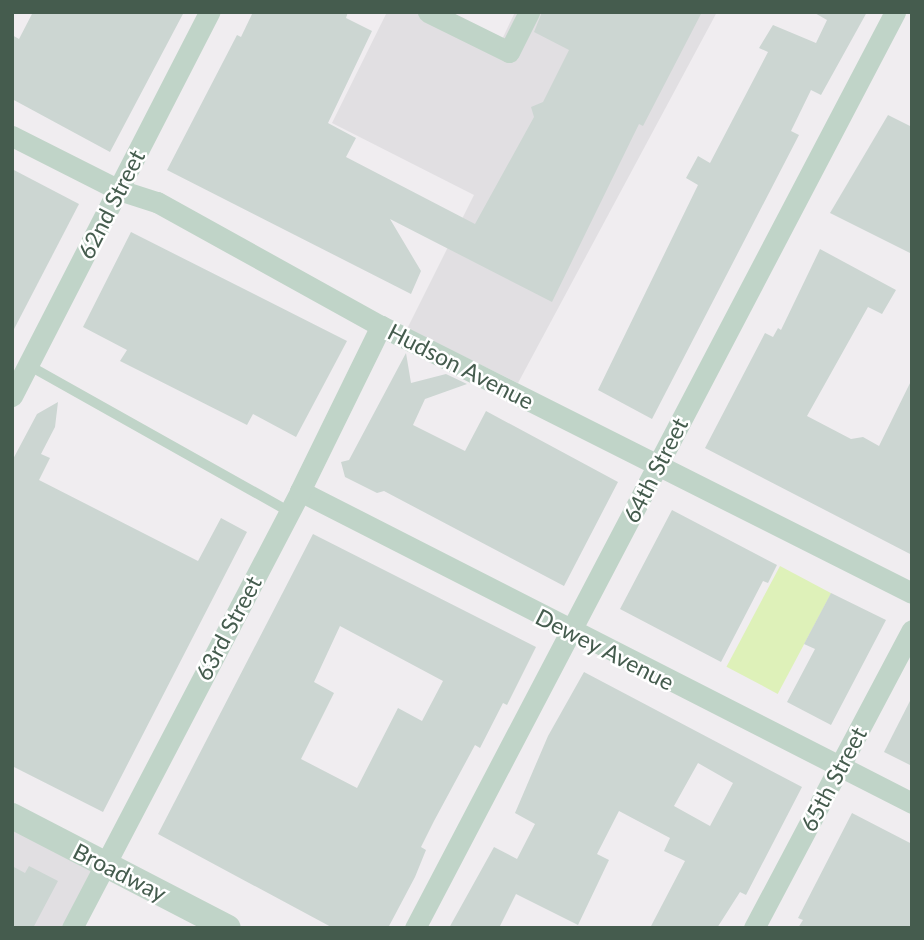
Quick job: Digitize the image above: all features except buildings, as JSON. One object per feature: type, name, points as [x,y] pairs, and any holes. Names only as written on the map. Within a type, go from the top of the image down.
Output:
[{"type":"street","name":"62nd Street","points":[[12,396],[209,12]]},
{"type":"street","points":[[428,12],[509,52],[529,12]]},
{"type":"street","name":"64th Street","points":[[415,928],[895,12]]},
{"type":"street","name":"Hudson Avenue","points":[[12,136],[118,190],[157,202],[381,326],[912,593]]},
{"type":"street","name":"63rd Street","points":[[72,928],[290,512],[381,326]]},
{"type":"street","name":"Dewey Avenue","points":[[300,491],[571,633],[912,803]]},
{"type":"street","name":"65th Street","points":[[754,928],[912,630]]},
{"type":"street","name":"Broadway","points":[[12,816],[228,928]]},
{"type":"lane","points":[[28,365],[290,512]]},
{"type":"shaded area","points":[[387,12],[428,12],[498,48],[515,12],[717,12],[518,383],[407,329],[474,195],[332,123]]},
{"type":"shaded area","points":[[12,819],[100,865],[68,928],[12,928]]},
{"type":"green space","points":[[780,566],[831,593],[778,694],[726,667]]}]
